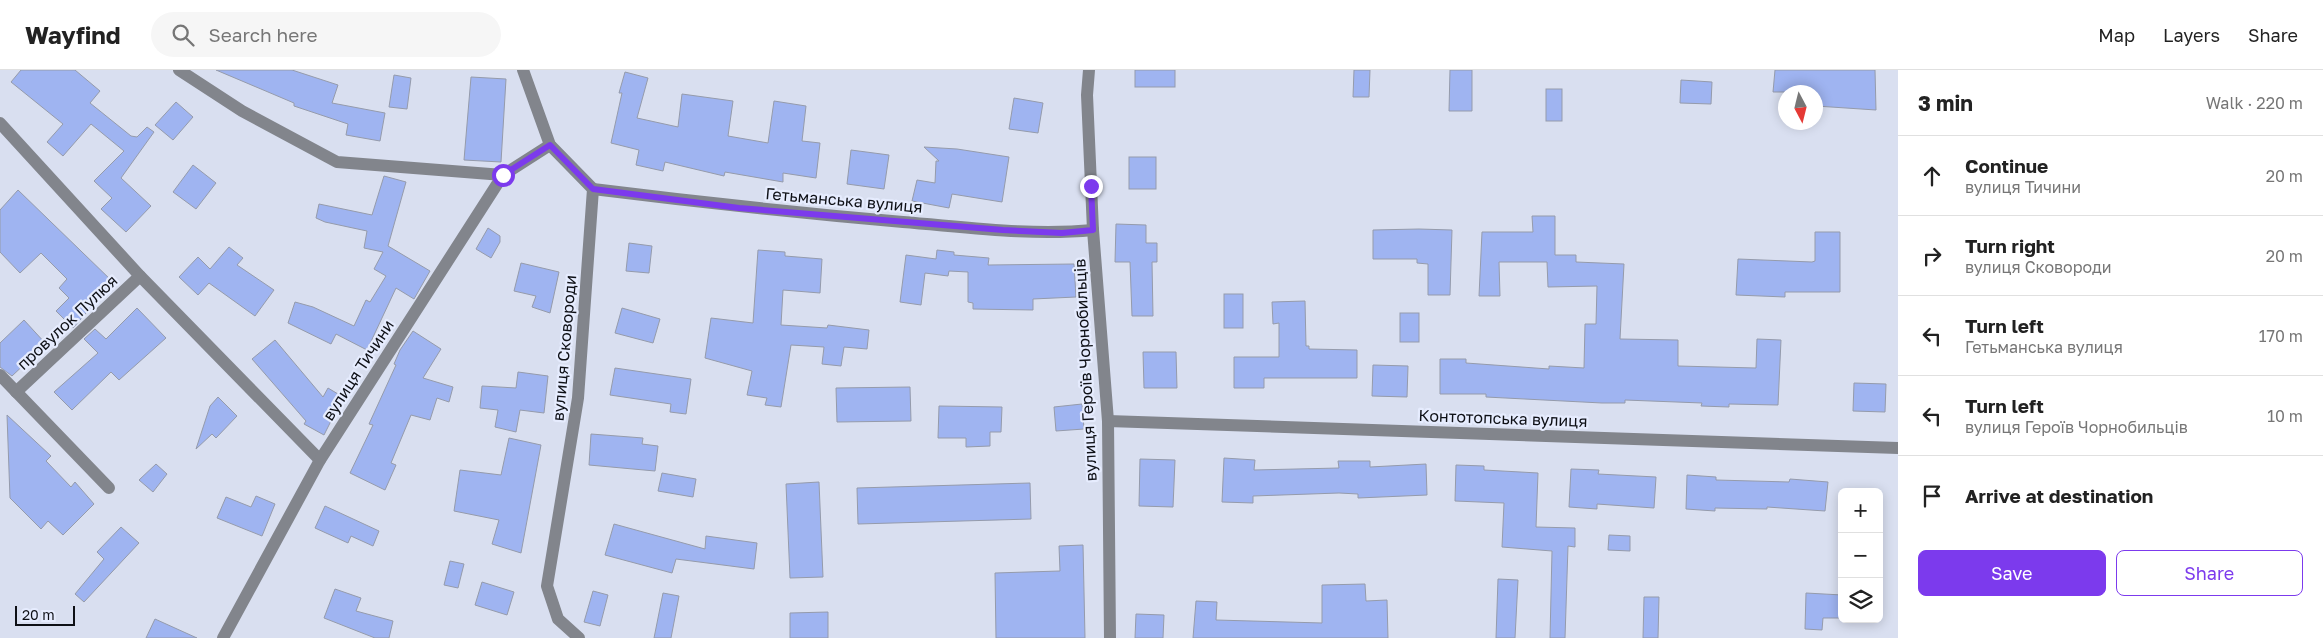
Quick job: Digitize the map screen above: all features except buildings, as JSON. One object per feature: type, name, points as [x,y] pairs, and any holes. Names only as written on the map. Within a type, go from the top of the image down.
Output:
[{"type":"street","points":[[179,70],[242,111],[337,162],[503,175]]},
{"type":"street","points":[[523,70],[550,145],[593,189]]},
{"type":"street","name":"вулиця Героїв Чорнобильців","points":[[1089,70],[1087,95],[1093,230],[1108,421],[1110,638]]},
{"type":"street","points":[[0,123],[140,276],[320,460]]},
{"type":"street","name":"вулиця Тичини","points":[[223,638],[320,460],[503,175],[550,145]]},
{"type":"street","name":"Гетьманська вулиця","points":[[593,189],[739,208],[1003,230],[1062,233],[1093,230]]},
{"type":"street","name":"вулиця Сковороди","points":[[579,638],[558,619],[547,586],[578,398],[593,189]]},
{"type":"street","name":"провулок Пулюя","points":[[16,392],[140,276]]},
{"type":"street","points":[[0,375],[110,488]]},
{"type":"street","name":"Контотопська вулиця","points":[[1108,421],[1898,448]]},
{"type":"route","points":[[503,175],[550,145],[593,189],[739,208],[1003,230],[1062,233],[1093,230],[1091,186]]}]
